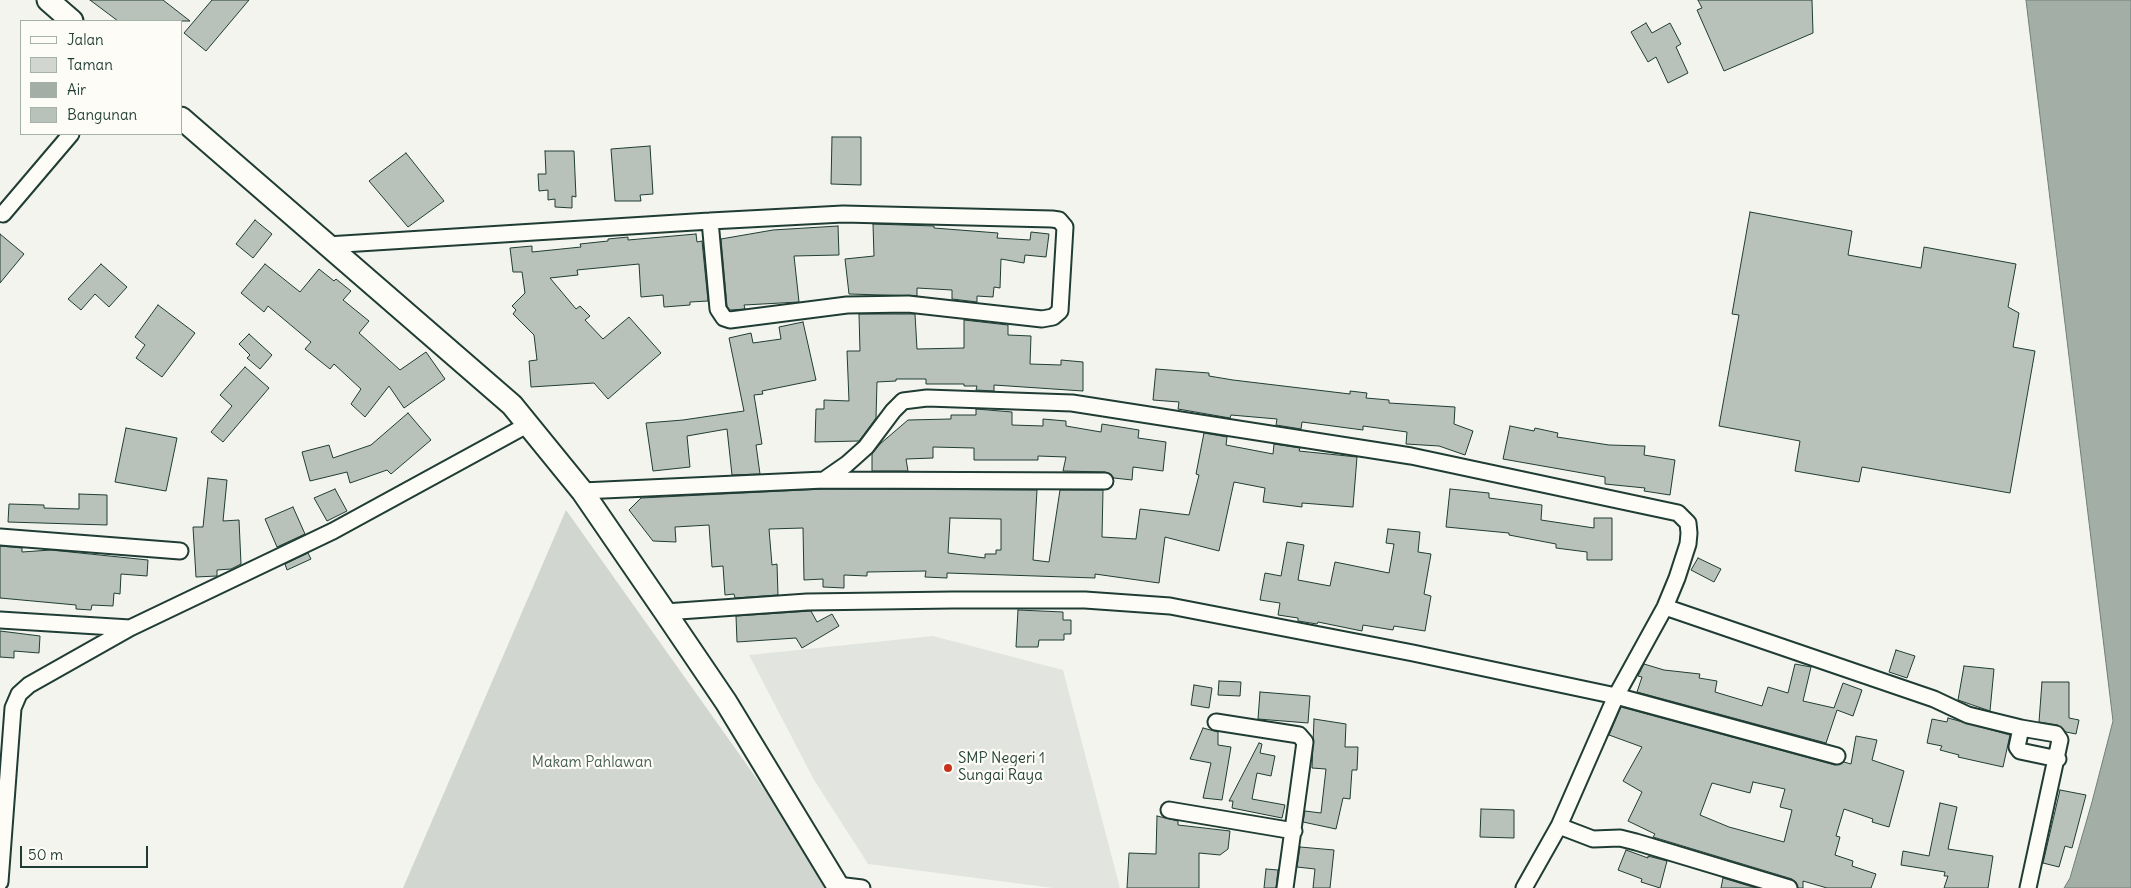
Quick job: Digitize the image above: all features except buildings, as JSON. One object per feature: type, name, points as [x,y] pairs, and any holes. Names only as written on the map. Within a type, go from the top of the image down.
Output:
[{"type":"main road","points":[[48,0],[71,20]]},
{"type":"main road","points":[[182,119],[494,388],[527,425],[582,492],[726,702],[838,886]]},
{"type":"street","points":[[3,214],[71,135]]},
{"type":"street","points":[[327,245],[710,221],[844,214],[1060,220],[1065,227],[1060,311],[1053,317],[1042,318],[908,304],[847,305],[730,320],[724,318],[718,310],[710,221]]},
{"type":"street","points":[[824,480],[866,447],[893,411],[903,401],[927,398],[1072,404],[1411,456],[1678,513],[1688,524],[1688,544],[1678,578],[1665,607],[1616,696],[1559,826],[1524,888]]},
{"type":"street","points":[[0,882],[6,707],[29,685],[130,628],[333,531],[527,425]]},
{"type":"street","points":[[582,492],[824,480],[1105,481]]},
{"type":"street","points":[[0,537],[180,551]]},
{"type":"street","points":[[665,612],[807,602],[953,600],[1085,600],[1170,606],[1413,653],[1616,696],[1837,756]]},
{"type":"street","points":[[1665,607],[1934,699],[1968,715],[2058,736],[2060,740],[2058,759],[2028,888]]},
{"type":"street","points":[[0,620],[130,628]]},
{"type":"street","points":[[1216,722],[1303,738],[1305,747],[1285,888]]},
{"type":"street","points":[[2020,728],[2018,750],[2058,759]]},
{"type":"street","points":[[1169,810],[1294,831]]},
{"type":"street","points":[[1559,826],[1593,839],[1620,838],[1636,842],[1789,888]]},
{"type":"street","points":[[838,886],[862,888]]},
{"type":"shaded area","name":"SMP Negeri 1 Sungai Raya","points":[[933,636],[1063,670],[1120,888],[1053,888],[868,864],[814,780],[749,655]]},
{"type":"green space","name":"Makam Pahlawan","points":[[566,510],[774,803],[825,888],[403,888]]},
{"type":"water","points":[[2026,0],[2131,0],[2131,888],[2064,888],[2070,878],[2113,721]]},
{"type":"place","name":"SMP Negeri 1 Sungai Raya","points":[[948,768]]}]
